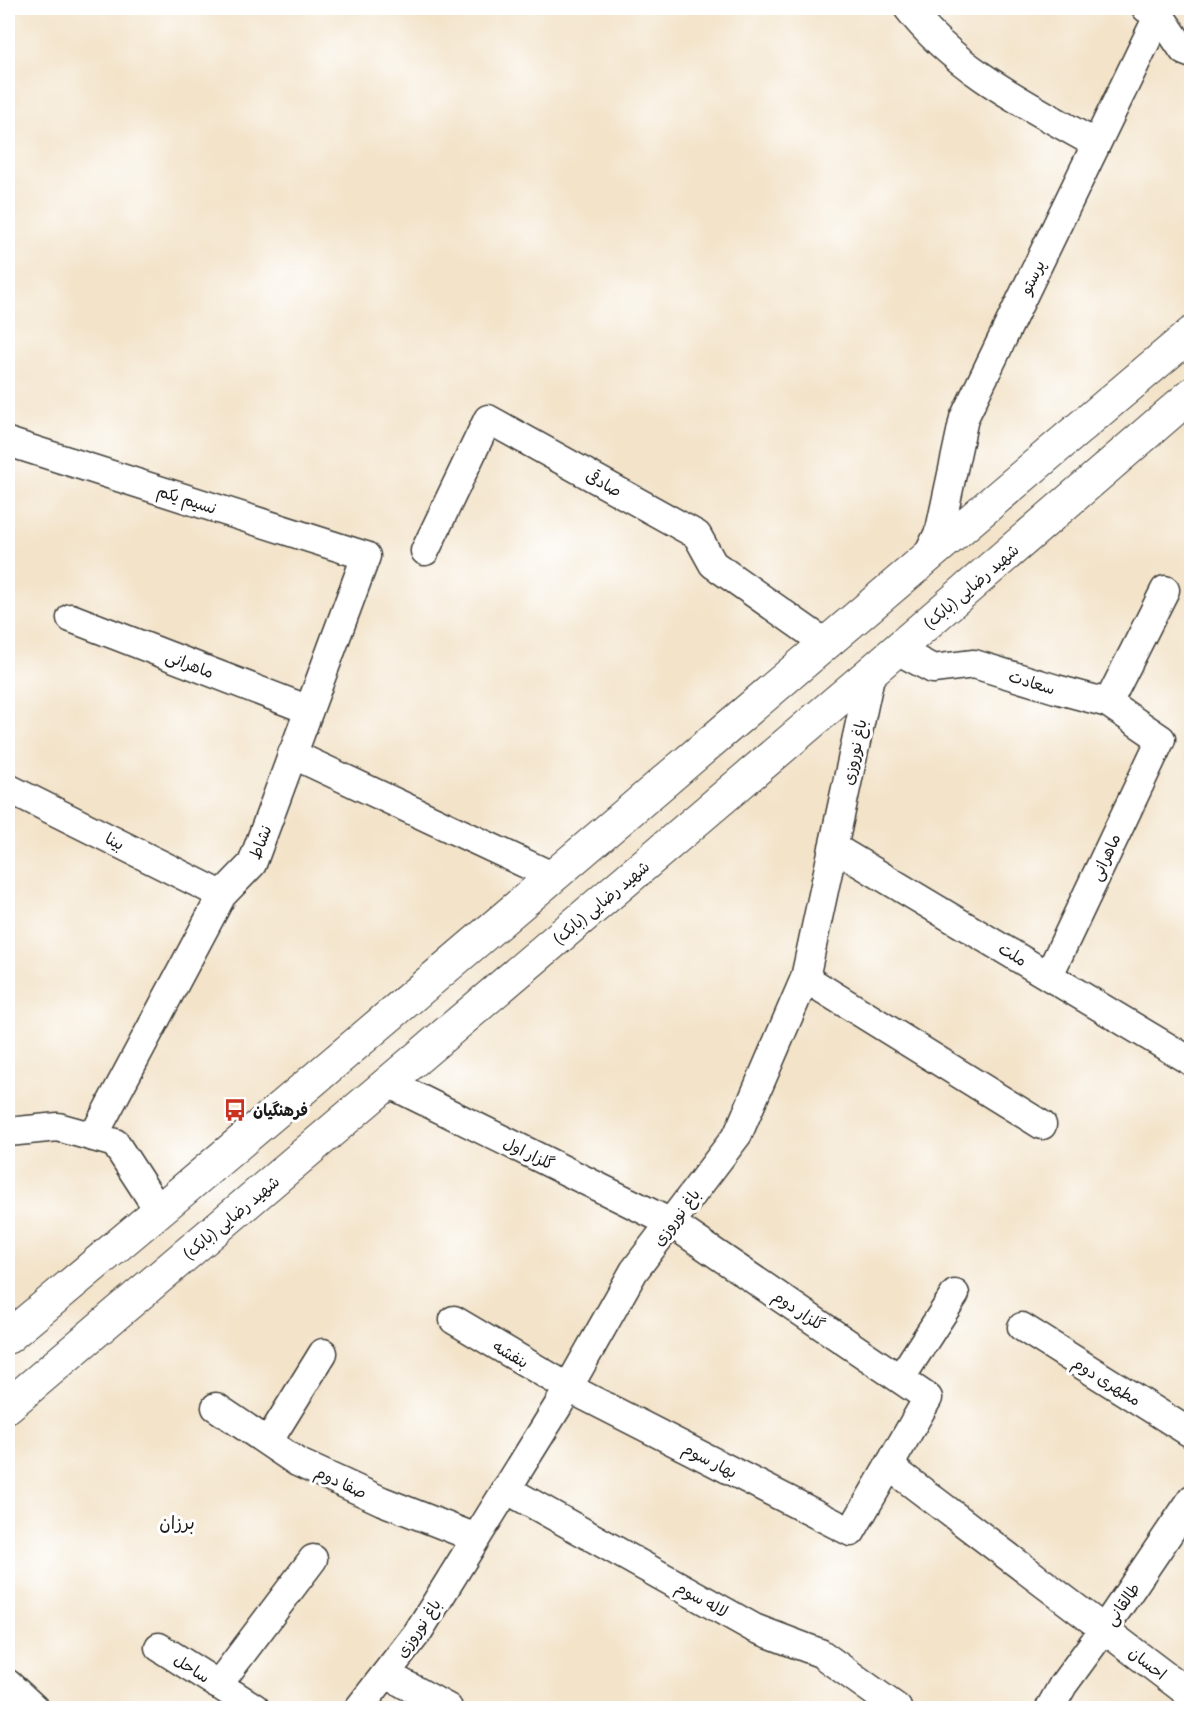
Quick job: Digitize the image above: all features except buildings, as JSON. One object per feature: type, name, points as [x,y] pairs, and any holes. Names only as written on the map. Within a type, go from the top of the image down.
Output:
[{"type":"main road","points":[[8,1336],[554,877],[928,555],[1191,333]]},
{"type":"main road","name":"شهید رضایی (بابک)","points":[[8,1406],[897,650],[1191,394]]},
{"type":"street","points":[[908,8],[951,55],[1025,104],[1096,144]]},
{"type":"street","points":[[1156,10],[1184,51],[1191,54]]},
{"type":"street","name":"پرستو","points":[[928,555],[940,530],[964,418],[1096,144],[1156,10]]},
{"type":"street","name":"صادقی","points":[[425,551],[488,419],[697,535],[713,564],[825,643]]},
{"type":"street","name":"نسیم یکم","points":[[8,442],[366,556]]},
{"type":"street","name":"نشاط","points":[[93,1137],[222,895],[252,864],[366,556]]},
{"type":"street","points":[[1108,703],[1165,590]]},
{"type":"street","name":"ماهرانی","points":[[71,618],[309,710]]},
{"type":"street","name":"سعادت","points":[[897,650],[933,669],[974,664],[1108,703],[1161,739]]},
{"type":"street","name":"باغ نوروزی","points":[[359,1708],[418,1632],[569,1388],[634,1271],[738,1134],[805,978],[871,672]]},
{"type":"street","name":"ماهرانی","points":[[1049,975],[1161,739]]},
{"type":"street","points":[[292,754],[554,877]]},
{"type":"street","name":"بینا","points":[[8,788],[222,895]]},
{"type":"street","name":"ملت","points":[[833,847],[1191,1062]]},
{"type":"street","points":[[805,978],[1042,1125]]},
{"type":"street","name":"گلزار اول","points":[[388,1083],[671,1223]]},
{"type":"street","points":[[8,1132],[58,1127],[115,1143],[159,1211]]},
{"type":"street","name":"گلزار دوم","points":[[671,1223],[928,1398],[889,1466]]},
{"type":"street","points":[[900,1379],[955,1294]]},
{"type":"street","name":"بنفشه","points":[[454,1320],[569,1388]]},
{"type":"street","name":"مطهری دوم","points":[[1022,1327],[1191,1434]]},
{"type":"street","points":[[268,1442],[323,1353]]},
{"type":"street","name":"بهار سوم","points":[[569,1388],[851,1532],[889,1466]]},
{"type":"street","name":"صفا دوم","points":[[216,1407],[308,1467],[382,1501],[476,1538]]},
{"type":"street","name":"احسان","points":[[889,1466],[1191,1696]]},
{"type":"street","name":"لاله سوم","points":[[506,1489],[754,1628],[820,1653],[897,1708]]},
{"type":"street","name":"طالقانی","points":[[1050,1708],[1063,1685],[1162,1545],[1191,1498]]},
{"type":"street","points":[[218,1685],[313,1559]]},
{"type":"street","name":"ساحل","points":[[159,1647],[255,1708]]},
{"type":"street","points":[[386,1674],[448,1708]]},
{"type":"street","points":[[8,1684],[34,1708]]},
{"type":"place","name":"فرهنگیان","points":[[235,1110]]},
{"type":"district","name":"برزان","points":[[177,1523]]}]
